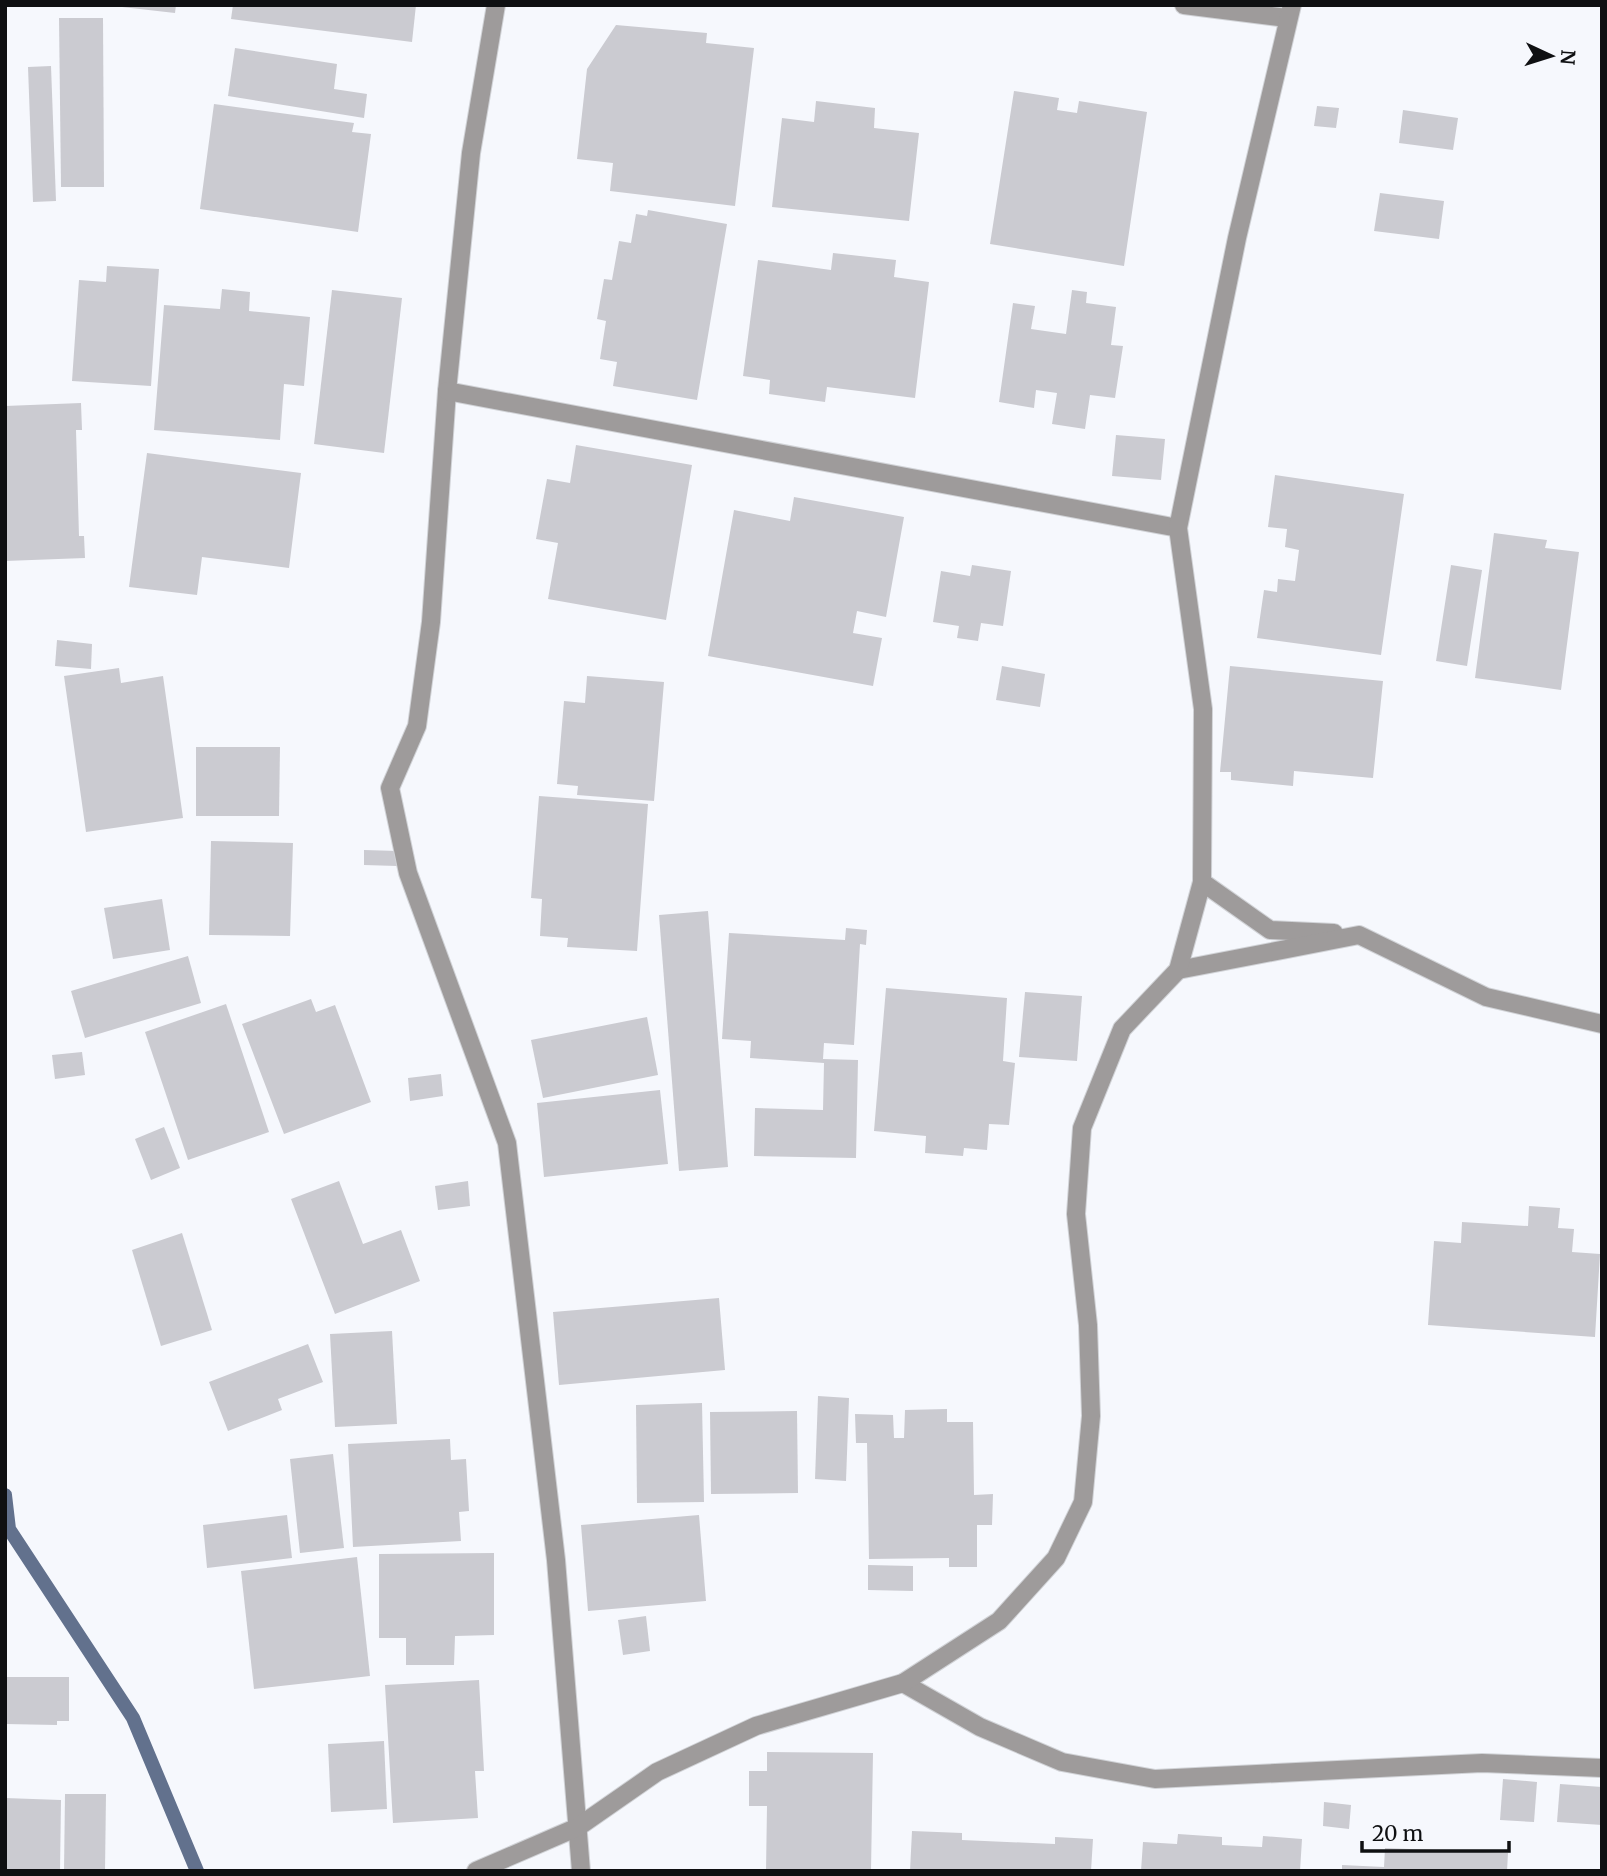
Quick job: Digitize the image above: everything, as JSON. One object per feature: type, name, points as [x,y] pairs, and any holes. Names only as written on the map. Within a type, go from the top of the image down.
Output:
[{"type":"street","points":[[496,5],[471,153],[447,391],[431,622],[417,726],[390,788],[408,873],[507,1143],[556,1560],[581,1871]]},
{"type":"street","points":[[476,1871],[578,1827],[657,1772],[756,1726],[903,1683],[999,1622],[1056,1558],[1083,1502],[1090,1416],[1088,1325],[1076,1214],[1082,1128],[1122,1030],[1178,971],[1202,882],[1203,709],[1178,528],[1237,238],[1289,12],[1184,5]]},
{"type":"street","points":[[447,391],[1178,528]]},
{"type":"street","points":[[1202,882],[1270,929],[1359,935],[1486,997],[1602,1024]]},
{"type":"street","points":[[1178,971],[1359,935]]},
{"type":"street","points":[[903,1683],[980,1727],[1062,1762],[1155,1779],[1482,1763],[1602,1768]]},
{"type":"building","points":[[122,5],[176,5],[175,13]]},
{"type":"building","points":[[233,5],[416,5],[412,42],[231,19]]},
{"type":"building","points":[[59,18],[103,18],[104,187],[61,187]]},
{"type":"building","points":[[616,25],[707,33],[706,43],[754,48],[735,206],[610,191],[613,163],[577,159],[587,69]]},
{"type":"building","points":[[235,48],[337,64],[334,89],[367,94],[364,118],[228,96]]},
{"type":"building","points":[[51,66],[56,201],[33,202],[28,67]]},
{"type":"building","points":[[1014,91],[1059,98],[1057,110],[1077,113],[1079,101],[1147,112],[1124,266],[990,244]]},
{"type":"building","points":[[816,101],[875,108],[874,128],[919,133],[909,221],[772,207],[782,118],[814,122]]},
{"type":"building","points":[[214,104],[354,123],[352,132],[371,134],[358,232],[200,209]]},
{"type":"building","points":[[1317,106],[1339,108],[1336,128],[1314,126]]},
{"type":"building","points":[[1403,110],[1458,118],[1453,150],[1399,143]]},
{"type":"building","points":[[1380,193],[1444,201],[1439,239],[1374,231]]},
{"type":"building","points":[[648,210],[727,224],[697,400],[613,386],[617,362],[600,359],[606,321],[597,319],[604,279],[612,280],[619,241],[631,243],[636,214],[647,216]]},
{"type":"building","points":[[833,253],[896,260],[894,277],[929,282],[915,398],[827,387],[825,402],[769,394],[770,380],[743,376],[758,260],[831,270]]},
{"type":"building","points":[[107,266],[159,269],[151,386],[72,381],[79,280],[106,282]]},
{"type":"building","points":[[222,289],[250,292],[249,311],[310,317],[304,386],[284,384],[280,440],[154,430],[164,305],[220,309]]},
{"type":"building","points":[[332,290],[402,298],[384,453],[314,444]]},
{"type":"building","points":[[1072,290],[1087,292],[1086,303],[1116,307],[1111,345],[1123,346],[1115,398],[1090,395],[1085,429],[1052,424],[1057,393],[1036,390],[1034,408],[999,402],[1013,303],[1035,306],[1031,329],[1066,334]]},
{"type":"building","points":[[81,403],[82,430],[76,430],[79,536],[84,536],[85,558],[5,561],[5,406]]},
{"type":"building","points":[[1116,435],[1165,439],[1161,480],[1112,476]]},
{"type":"building","points":[[576,445],[692,465],[666,620],[548,599],[558,543],[536,539],[547,479],[570,483]]},
{"type":"building","points":[[147,453],[301,473],[289,568],[202,557],[197,595],[129,587]]},
{"type":"building","points":[[1275,475],[1404,494],[1381,655],[1257,638],[1264,590],[1277,592],[1278,579],[1295,581],[1299,550],[1285,547],[1287,529],[1268,527]]},
{"type":"building","points":[[794,497],[904,517],[886,617],[857,611],[853,633],[882,638],[873,686],[708,656],[734,510],[790,521]]},
{"type":"building","points":[[1494,533],[1547,540],[1545,548],[1579,552],[1561,690],[1475,678]]},
{"type":"building","points":[[972,565],[1011,571],[1003,626],[981,623],[978,641],[957,638],[959,626],[933,622],[941,571],[970,576]]},
{"type":"building","points":[[1451,565],[1482,570],[1467,666],[1436,661]]},
{"type":"building","points":[[57,640],[92,644],[91,669],[55,666]]},
{"type":"building","points":[[1002,666],[1045,674],[1040,707],[996,700]]},
{"type":"building","points":[[1230,666],[1383,681],[1373,778],[1294,771],[1293,786],[1231,780],[1231,772],[1220,772]]},
{"type":"building","points":[[119,668],[121,683],[163,676],[183,818],[86,832],[64,676]]},
{"type":"building","points":[[587,676],[664,682],[654,801],[577,795],[578,786],[557,784],[564,701],[585,703]]},
{"type":"building","points":[[196,747],[280,747],[279,816],[196,816]]},
{"type":"building","points":[[539,796],[648,804],[637,951],[567,947],[568,938],[540,936],[542,899],[531,898]]},
{"type":"building","points":[[211,841],[293,843],[290,936],[209,935]]},
{"type":"building","points":[[364,850],[398,851],[397,866],[364,865]]},
{"type":"building","points":[[162,899],[170,950],[113,959],[104,908]]},
{"type":"building","points":[[708,911],[728,1167],[679,1171],[659,915]]},
{"type":"building","points":[[846,928],[867,930],[866,945],[860,944],[854,1045],[824,1043],[823,1059],[858,1060],[856,1158],[754,1156],[755,1108],[823,1110],[824,1063],[750,1058],[751,1041],[722,1039],[729,933],[845,940]]},
{"type":"building","points":[[188,956],[201,1003],[85,1038],[71,991]]},
{"type":"building","points":[[886,988],[1007,998],[1003,1061],[1015,1063],[1009,1125],[989,1124],[987,1150],[964,1148],[963,1156],[925,1153],[926,1136],[874,1131]]},
{"type":"building","points":[[1025,992],[1082,996],[1077,1061],[1019,1057]]},
{"type":"building","points":[[311,999],[316,1012],[335,1005],[371,1102],[284,1134],[242,1024]]},
{"type":"building","points":[[226,1004],[269,1132],[188,1160],[145,1032]]},
{"type":"building","points":[[647,1017],[658,1075],[543,1098],[531,1040]]},
{"type":"building","points":[[82,1052],[85,1075],[55,1079],[52,1055]]},
{"type":"building","points":[[441,1074],[443,1096],[410,1101],[408,1078]]},
{"type":"building","points":[[660,1090],[668,1164],[544,1177],[537,1103]]},
{"type":"building","points":[[164,1127],[180,1168],[151,1180],[135,1139]]},
{"type":"building","points":[[339,1181],[363,1244],[401,1230],[420,1281],[335,1314],[291,1199]]},
{"type":"building","points":[[468,1181],[470,1206],[438,1210],[435,1186]]},
{"type":"building","points":[[1529,1206],[1560,1208],[1558,1228],[1574,1229],[1572,1252],[1600,1254],[1595,1337],[1428,1325],[1434,1241],[1461,1243],[1462,1222],[1528,1226]]},
{"type":"building","points":[[182,1233],[212,1330],[161,1346],[132,1250]]},
{"type":"building","points":[[719,1298],[725,1370],[559,1385],[553,1312]]},
{"type":"building","points":[[392,1331],[397,1424],[335,1427],[330,1334]]},
{"type":"building","points":[[308,1344],[323,1382],[278,1399],[282,1410],[228,1431],[209,1382]]},
{"type":"building","points":[[818,1396],[849,1398],[846,1481],[815,1479]]},
{"type":"building","points":[[702,1403],[704,1502],[637,1503],[636,1405]]},
{"type":"building","points":[[947,1409],[947,1422],[973,1422],[974,1495],[993,1494],[992,1525],[977,1525],[977,1567],[949,1567],[949,1558],[869,1559],[867,1443],[856,1443],[855,1414],[893,1415],[894,1438],[904,1438],[905,1410]]},
{"type":"building","points":[[797,1411],[798,1493],[711,1494],[710,1412]]},
{"type":"building","points":[[450,1439],[451,1460],[466,1459],[469,1511],[459,1512],[461,1541],[353,1547],[348,1444]]},
{"type":"building","points":[[333,1454],[344,1548],[300,1553],[290,1459]]},
{"type":"building","points":[[287,1515],[292,1558],[207,1568],[203,1525]]},
{"type":"building","points":[[699,1515],[706,1601],[588,1611],[581,1525]]},
{"type":"building","points":[[494,1553],[494,1635],[455,1636],[454,1665],[406,1665],[406,1638],[379,1638],[379,1554]]},
{"type":"building","points":[[357,1557],[370,1676],[254,1689],[241,1571]]},
{"type":"building","points":[[868,1565],[913,1566],[913,1591],[868,1590]]},
{"type":"building","points":[[646,1616],[650,1651],[623,1655],[618,1620]]},
{"type":"building","points":[[5,1677],[69,1677],[69,1721],[57,1721],[57,1725],[5,1724]]},
{"type":"building","points":[[479,1680],[484,1771],[475,1771],[478,1818],[393,1823],[385,1685]]},
{"type":"building","points":[[384,1741],[387,1809],[331,1812],[328,1744]]},
{"type":"building","points":[[767,1752],[873,1753],[871,1871],[766,1871],[767,1806],[749,1806],[749,1771],[767,1771]]},
{"type":"building","points":[[1503,1779],[1537,1782],[1534,1822],[1500,1820]]},
{"type":"building","points":[[1560,1784],[1602,1787],[1602,1825],[1557,1822]]},
{"type":"building","points":[[65,1794],[106,1794],[105,1871],[64,1871]]},
{"type":"building","points":[[5,1798],[61,1800],[60,1871],[5,1869]]},
{"type":"building","points":[[1324,1802],[1351,1805],[1349,1829],[1323,1826]]},
{"type":"building","points":[[912,1831],[962,1833],[962,1840],[1055,1844],[1055,1837],[1093,1839],[1091,1871],[910,1871]]},
{"type":"building","points":[[1178,1834],[1222,1837],[1222,1845],[1262,1847],[1263,1836],[1302,1839],[1300,1871],[1141,1871],[1143,1842],[1177,1844]]},
{"type":"building","points":[[1385,1848],[1508,1853],[1507,1871],[1342,1871],[1342,1865],[1384,1867]]},
{"type":"waterway","points":[[5,1495],[9,1529],[133,1718],[197,1871]]}]
